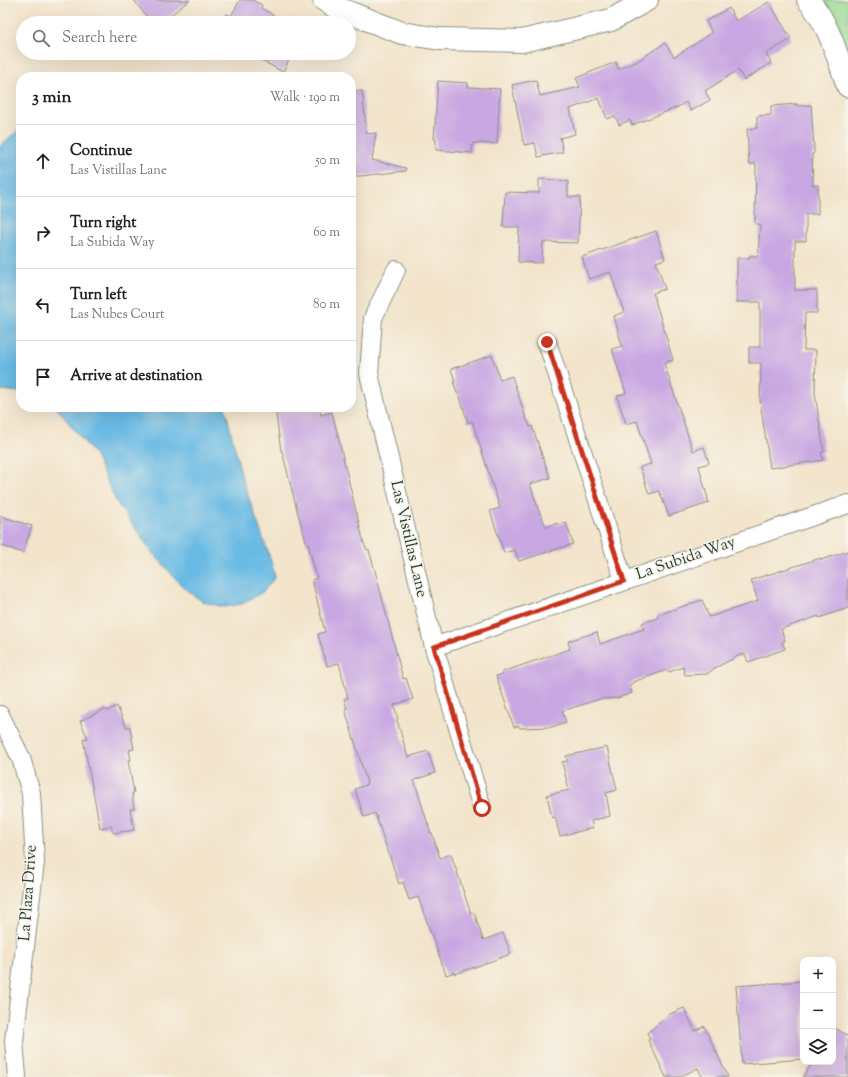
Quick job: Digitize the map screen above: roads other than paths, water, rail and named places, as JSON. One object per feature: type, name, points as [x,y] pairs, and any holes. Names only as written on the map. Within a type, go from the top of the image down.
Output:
[{"type":"street","points":[[324,0],[335,7],[402,33],[440,39],[522,41],[611,20],[647,0]]},
{"type":"street","points":[[808,0],[815,8],[829,34],[848,86]]},
{"type":"street","name":"Las Vistillas Lane","points":[[396,270],[373,318],[369,374],[434,647],[482,808]]},
{"type":"street","points":[[547,342],[624,581]]},
{"type":"street","name":"La Subida Way","points":[[434,647],[848,504]]},
{"type":"street","name":"La Plaza Drive","points":[[0,715],[21,758],[31,793],[35,862],[14,1040],[17,1077]]},
{"type":"water","points":[[16,132],[16,392],[0,390],[0,146]]},
{"type":"water","points":[[60,412],[226,412],[242,478],[271,561],[275,577],[264,591],[242,604],[224,607],[203,602],[184,588],[153,553],[117,503],[94,454]]}]
